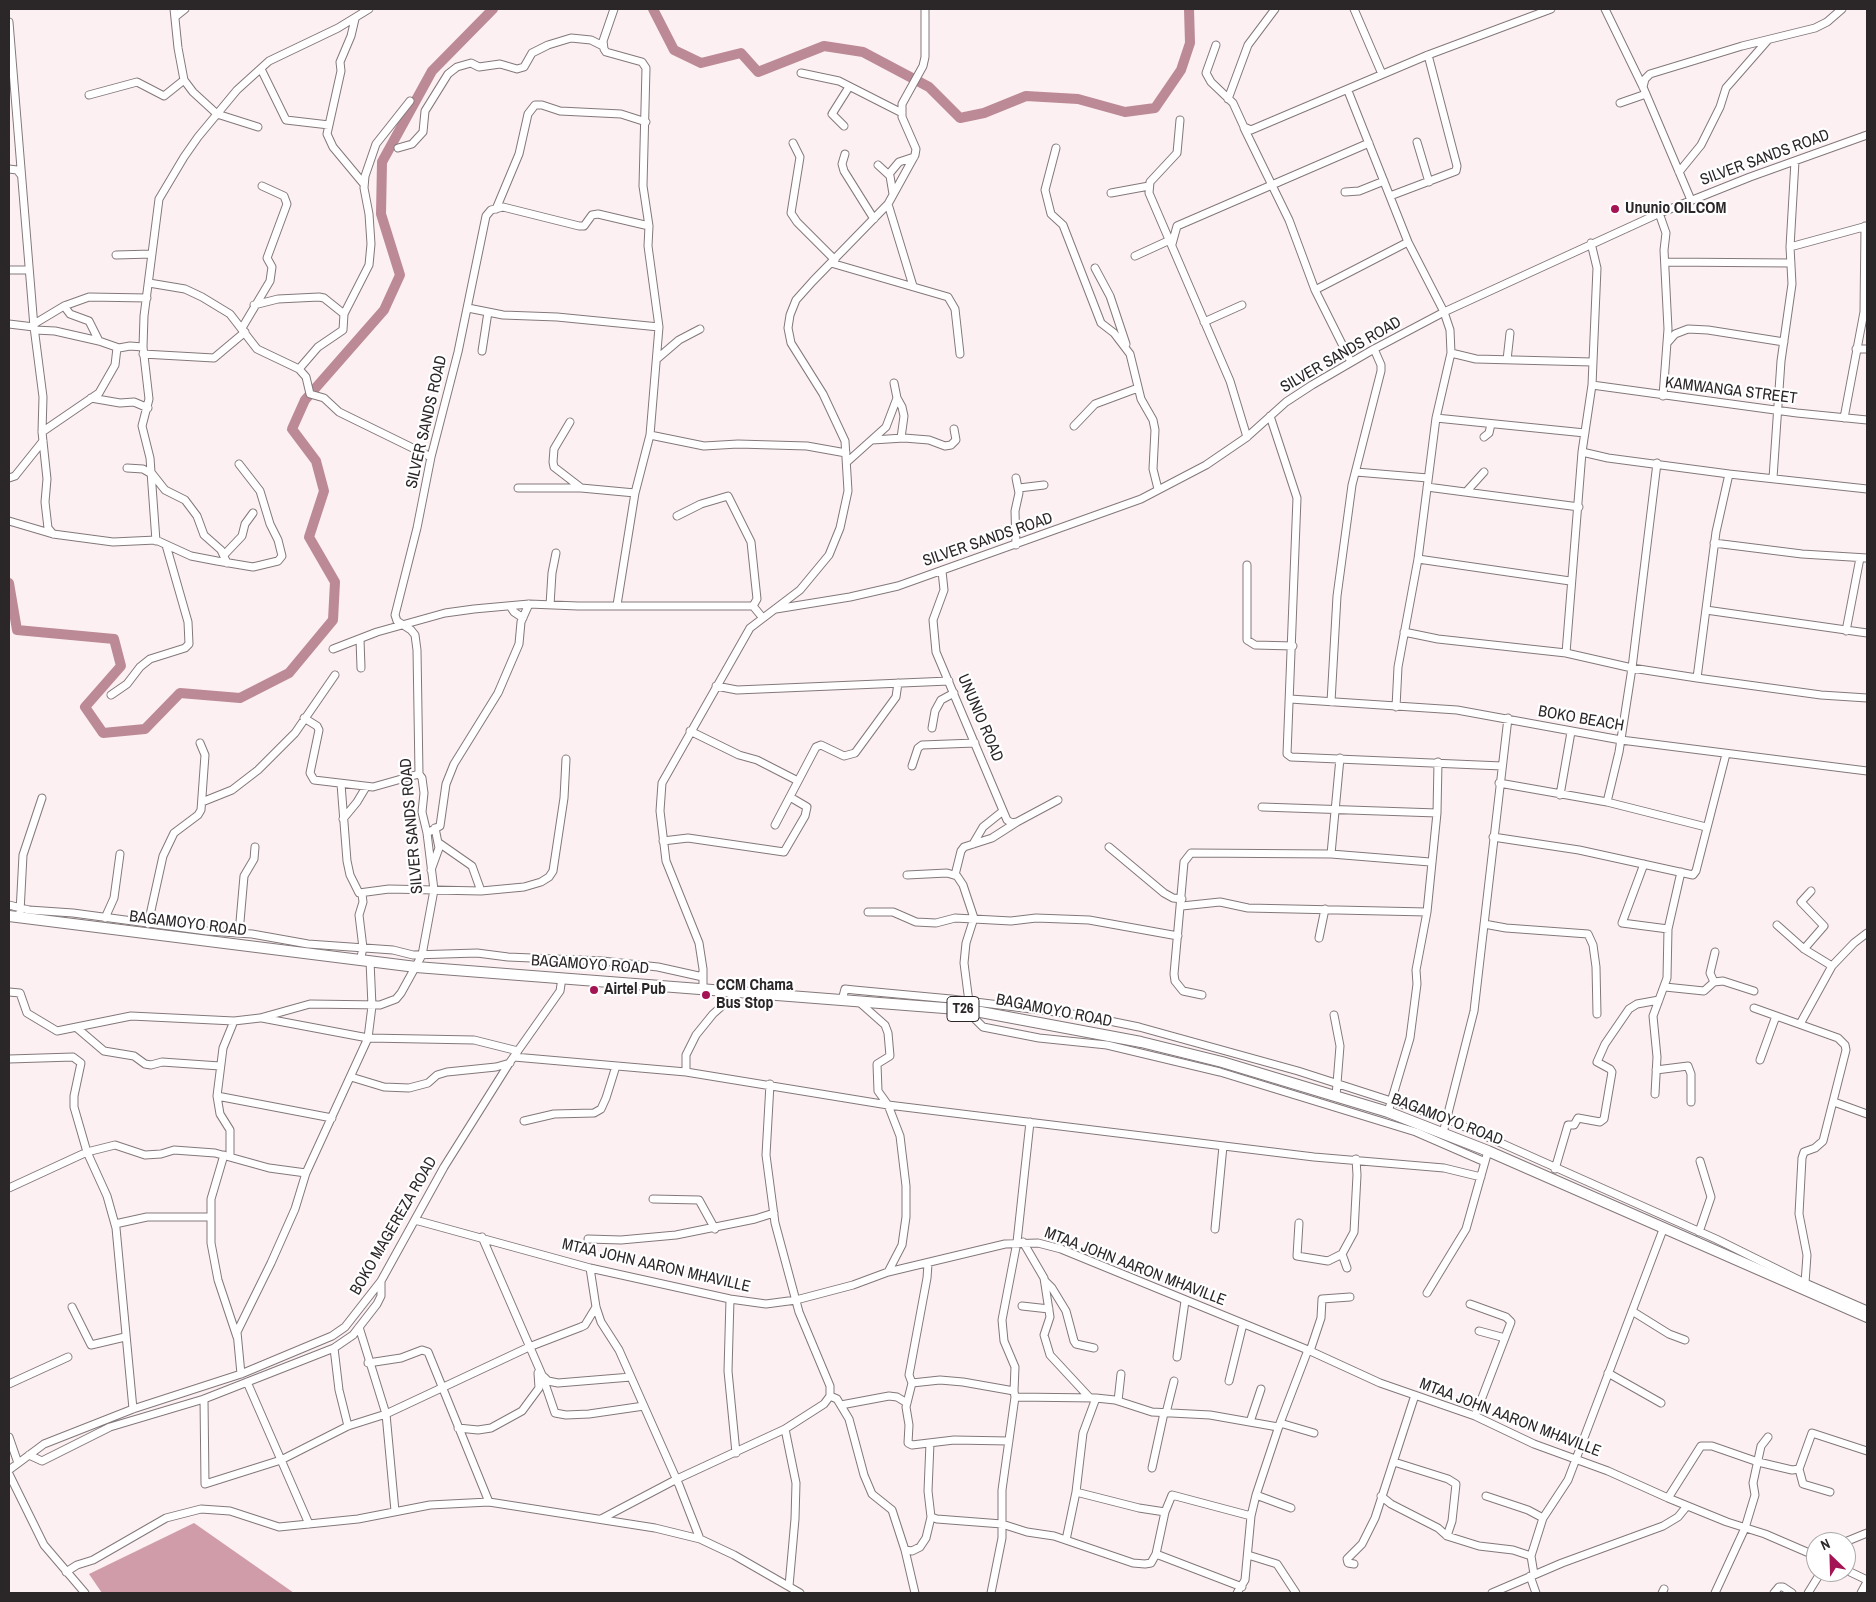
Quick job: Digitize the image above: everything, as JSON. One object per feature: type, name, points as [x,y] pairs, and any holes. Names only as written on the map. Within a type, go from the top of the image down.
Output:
[{"type":"highway","name":"BAGAMOYO ROAD","points":[[16,914],[416,967],[702,989],[740,990],[859,1002],[969,1006],[1140,1048],[1222,1062],[1388,1112],[1488,1151],[1867,1317]]},
{"type":"street","points":[[174,9],[184,80],[193,92],[217,114],[258,127]]},
{"type":"street","points":[[175,17],[185,9]]},
{"type":"street","points":[[352,9],[356,18],[349,42],[340,62],[341,71],[327,134],[330,142],[363,183]]},
{"type":"street","points":[[156,541],[150,458],[142,431],[148,408],[149,393],[143,351],[157,211],[162,192],[184,158],[217,114],[237,90],[274,57],[356,18],[369,9]]},
{"type":"street","points":[[603,46],[614,9]]},
{"type":"street","points":[[702,989],[703,977],[699,943],[669,869],[663,841],[660,811],[662,782],[750,628],[800,590],[829,555],[840,528],[848,491],[847,462],[841,429],[823,394],[791,342],[788,328],[796,300],[888,204],[914,157],[916,149],[905,128],[902,104],[925,57],[925,9]]},
{"type":"street","points":[[1228,99],[1248,45],[1275,9]]},
{"type":"street","points":[[1354,9],[1382,74]]},
{"type":"street","points":[[1244,127],[1251,130],[1348,91],[1382,74],[1428,55],[1551,9]]},
{"type":"street","points":[[1605,9],[1643,87],[1691,200]]},
{"type":"street","points":[[1643,87],[1645,79],[1650,74],[1769,39],[1822,26],[1842,9]]},
{"type":"street","points":[[9,22],[12,78],[17,108],[34,327],[44,397],[42,432],[47,479],[45,502],[48,528],[53,534]]},
{"type":"street","points":[[398,148],[412,144],[423,132],[425,129],[425,112],[448,74],[457,67],[471,63],[479,67],[500,64],[517,69],[524,66],[532,53],[548,44],[571,38],[591,40],[603,46],[606,52],[644,64],[646,122],[644,186],[649,226],[648,246],[659,327],[658,358],[650,435],[635,493],[618,605]]},
{"type":"street","points":[[1679,172],[1701,145],[1720,107],[1726,88],[1769,39]]},
{"type":"street","points":[[1216,45],[1206,73],[1211,82],[1233,103],[1289,220],[1315,290],[1351,362]]},
{"type":"street","points":[[1390,196],[1456,171],[1458,166],[1428,55]]},
{"type":"street","points":[[261,69],[286,120],[329,125]]},
{"type":"street","points":[[801,73],[828,77],[902,113]]},
{"type":"street","points":[[9,87],[12,78]]},
{"type":"street","points":[[89,95],[137,82],[164,96],[184,80]]},
{"type":"street","points":[[844,126],[832,114],[849,87]]},
{"type":"street","points":[[1348,91],[1408,242],[1444,312],[1450,330],[1451,353],[1436,418],[1418,559],[1398,667],[1396,707]]},
{"type":"street","points":[[1620,103],[1646,94]]},
{"type":"street","points":[[299,369],[318,347],[343,330],[344,314],[369,265],[370,225],[363,183],[376,144],[410,101]]},
{"type":"street","name":"SILVER SANDS ROAD","points":[[9,992],[21,995],[27,1013],[58,1031],[131,1016],[234,1020],[260,1018],[310,1004],[355,1003],[372,1006],[388,1004],[396,1000],[422,955],[434,890],[427,832],[422,812],[424,793],[422,778],[419,774],[418,650],[415,635],[397,620],[395,615],[418,528],[431,457],[468,308],[486,216],[493,210],[519,154],[528,114],[535,105],[542,105],[560,111],[621,114],[646,122]]},
{"type":"street","points":[[1180,120],[1177,153],[1162,172],[1153,178],[1149,186],[1155,210],[1171,242],[1230,380],[1247,437]]},
{"type":"street","name":"SILVER SANDS ROAD","points":[[776,609],[850,597],[898,586],[1141,499],[1206,465],[1247,437],[1286,402],[1351,362],[1444,312],[1659,213],[1867,135]]},
{"type":"street","points":[[1135,256],[1171,242],[1177,226],[1369,142]]},
{"type":"street","points":[[1417,142],[1429,182]]},
{"type":"street","points":[[793,143],[800,157],[791,213],[797,222],[833,261],[948,298],[952,302],[960,354]]},
{"type":"street","points":[[1056,148],[1045,190],[1051,214],[1063,225],[1101,323],[1114,333],[1128,350]]},
{"type":"street","points":[[845,154],[842,164],[844,171],[874,219]]},
{"type":"street","points":[[888,174],[899,162],[914,157]]},
{"type":"street","points":[[1773,478],[1784,342],[1792,284],[1790,247],[1795,161]]},
{"type":"street","points":[[878,165],[888,174],[893,184],[893,195]]},
{"type":"street","points":[[9,168],[17,170],[22,178]]},
{"type":"street","points":[[1345,192],[1359,191],[1384,182]]},
{"type":"street","points":[[9,324],[55,331],[99,341],[117,348],[130,346],[143,351],[214,358],[244,330],[254,304],[270,281],[273,272],[268,258],[287,204],[284,196],[262,186]]},
{"type":"street","points":[[1111,193],[1149,186]]},
{"type":"street","points":[[888,204],[913,286]]},
{"type":"street","points":[[493,210],[503,207],[582,226],[592,216],[598,214],[649,226]]},
{"type":"street","points":[[1659,213],[1666,233],[1664,245],[1668,326],[1663,396]]},
{"type":"street","points":[[1790,247],[1866,226],[1864,312],[1844,418]]},
{"type":"street","points":[[1315,290],[1408,242]]},
{"type":"street","points":[[1566,653],[1570,581],[1579,507],[1582,452],[1592,385],[1597,268],[1591,243]]},
{"type":"street","points":[[116,255],[152,254]]},
{"type":"street","points":[[1665,262],[1791,263]]},
{"type":"street","points":[[1096,268],[1110,296],[1128,350],[1141,399],[1153,420],[1155,430],[1153,469],[1158,489]]},
{"type":"street","points":[[9,270],[29,270]]},
{"type":"street","points":[[149,283],[185,289],[230,314],[257,349],[299,369],[306,377],[310,394],[324,398],[339,412],[431,457]]},
{"type":"street","points":[[34,327],[64,306],[89,297],[147,298]]},
{"type":"street","points":[[254,304],[319,297],[324,298],[344,314]]},
{"type":"street","points":[[1204,322],[1242,305]]},
{"type":"street","points":[[64,306],[70,314],[89,321],[99,341]]},
{"type":"street","points":[[468,308],[488,312],[659,327]]},
{"type":"street","points":[[482,351],[488,312]]},
{"type":"street","points":[[1864,312],[1867,322]]},
{"type":"street","points":[[1668,326],[1680,332],[1708,330],[1784,342]]},
{"type":"street","points":[[658,358],[680,340],[700,329]]},
{"type":"street","points":[[1667,342],[1680,332]]},
{"type":"street","points":[[1507,360],[1510,333]]},
{"type":"street","points":[[42,432],[99,393],[109,378],[117,348]]},
{"type":"street","points":[[1331,702],[1337,596],[1352,486],[1381,371],[1381,364],[1374,349]]},
{"type":"street","points":[[1856,349],[1867,349]]},
{"type":"street","points":[[1451,353],[1476,359],[1592,362]]},
{"type":"street","points":[[894,383],[904,416],[901,438]]},
{"type":"street","name":"KAMWANGA STREET","points":[[1592,385],[1663,396],[1867,420]]},
{"type":"street","points":[[1074,426],[1095,404],[1138,388]]},
{"type":"street","points":[[91,398],[120,403],[134,402],[148,408]]},
{"type":"street","points":[[847,462],[886,427],[897,398]]},
{"type":"street","points":[[1270,416],[1298,498],[1293,646],[1286,749],[1289,756],[1502,766]]},
{"type":"street","points":[[1436,418],[1552,428],[1585,433]]},
{"type":"street","points":[[570,422],[554,449],[553,462],[554,467],[581,488]]},
{"type":"street","points":[[1484,438],[1488,434],[1491,424]]},
{"type":"street","points":[[872,440],[901,438],[929,440],[945,446],[951,446],[956,440],[954,429]]},
{"type":"street","points":[[650,435],[704,446],[738,444],[807,446],[846,454]]},
{"type":"street","points":[[9,478],[15,476],[43,441]]},
{"type":"street","points":[[1582,452],[1608,458],[1729,474],[1867,489]]},
{"type":"street","points":[[1607,802],[1621,740],[1632,668],[1657,463]]},
{"type":"street","points":[[9,521],[53,534],[113,542],[156,541],[197,558],[226,559],[253,567],[278,561],[282,556],[260,491],[239,464]]},
{"type":"street","points":[[127,468],[143,469],[150,472],[165,490],[185,500],[197,516],[204,535],[226,559]]},
{"type":"street","points":[[1356,472],[1428,478]]},
{"type":"street","points":[[1466,492],[1484,472]]},
{"type":"street","points":[[1697,678],[1714,543],[1729,474]]},
{"type":"street","points":[[1016,478],[1019,488],[1015,511],[1016,545]]},
{"type":"street","points":[[1019,488],[1044,485]]},
{"type":"street","points":[[1427,487],[1579,507]]},
{"type":"street","points":[[518,488],[581,488],[635,493]]},
{"type":"street","points":[[676,516],[701,504],[702,506],[728,496],[751,542],[757,599],[753,606]]},
{"type":"street","points":[[226,559],[242,536],[244,524],[252,513]]},
{"type":"street","points":[[1714,543],[1864,558],[1846,631]]},
{"type":"street","points":[[111,695],[127,684],[140,667],[150,659],[184,648],[189,644],[188,622],[166,545]]},
{"type":"street","points":[[550,605],[552,573],[556,553]]},
{"type":"street","points":[[1418,559],[1570,581]]},
{"type":"street","points":[[1247,564],[1247,640],[1254,645],[1293,646]]},
{"type":"street","name":"UNUNIO ROAD","points":[[942,570],[944,590],[933,620],[934,644],[1003,810],[1010,822],[1016,822]]},
{"type":"street","points":[[332,649],[377,632],[445,613],[529,604],[753,606]]},
{"type":"street","points":[[427,832],[440,826],[446,784],[454,764],[498,693],[519,644],[523,618],[529,604]]},
{"type":"street","points":[[510,606],[514,612],[523,618]]},
{"type":"street","points":[[753,606],[762,617]]},
{"type":"street","points":[[1706,610],[1867,633]]},
{"type":"street","points":[[1404,632],[1438,639],[1566,653],[1632,668],[1697,678],[1821,695],[1867,698]]},
{"type":"street","points":[[360,639],[361,668]]},
{"type":"street","points":[[202,802],[244,783],[295,733],[335,675]]},
{"type":"street","points":[[716,686],[737,690],[949,680]]},
{"type":"street","points":[[775,824],[814,750],[819,746],[844,756],[855,753],[896,697],[898,683]]},
{"type":"street","points":[[932,728],[935,711],[941,700],[954,693]]},
{"type":"street","name":"BOKO BEACH","points":[[1290,700],[1457,710],[1621,740],[1726,754],[1765,757],[1867,772]]},
{"type":"street","points":[[304,718],[317,726],[319,730],[310,776],[317,782],[366,787],[419,774]]},
{"type":"street","points":[[1443,1133],[1474,1011],[1508,718]]},
{"type":"street","points":[[690,731],[739,755],[757,760],[798,781]]},
{"type":"street","points":[[1560,794],[1571,732]]},
{"type":"street","points":[[148,924],[163,856],[174,833],[199,814],[202,802],[205,755],[200,743]]},
{"type":"street","points":[[912,766],[918,748],[922,745],[975,743]]},
{"type":"street","points":[[1493,837],[1579,850],[1692,875],[1695,873],[1726,754]]},
{"type":"street","points":[[1331,854],[1337,810],[1340,758]]},
{"type":"street","points":[[341,784],[343,820],[350,875],[358,892],[362,894],[389,889],[481,891],[524,887],[540,882],[549,877],[553,872],[564,798],[566,759]]},
{"type":"street","points":[[1388,1112],[1409,1044],[1417,984],[1416,970],[1427,912],[1430,862],[1437,813],[1438,762]]},
{"type":"street","points":[[1499,783],[1607,802],[1706,827]]},
{"type":"street","points":[[343,820],[358,802],[366,787]]},
{"type":"street","points":[[663,841],[688,838],[784,852],[806,816],[806,808],[790,797]]},
{"type":"street","points":[[16,914],[24,855],[42,798]]},
{"type":"street","points":[[955,875],[961,851],[968,845],[992,838],[1016,822],[1058,800]]},
{"type":"street","points":[[1262,807],[1437,813]]},
{"type":"street","points":[[973,844],[983,827],[1003,810]]},
{"type":"street","points":[[431,870],[438,856],[439,843],[435,828]]},
{"type":"street","points":[[439,843],[472,866],[481,891]]},
{"type":"street","points":[[239,933],[244,876],[254,859],[256,847]]},
{"type":"street","points":[[1109,847],[1164,893],[1182,903],[1220,902],[1248,908],[1427,912]]},
{"type":"street","points":[[1202,995],[1183,991],[1175,981],[1184,862],[1191,852],[1331,854],[1430,862]]},
{"type":"street","points":[[105,918],[114,898],[120,854]]},
{"type":"street","points":[[1644,864],[1622,923],[1668,929]]},
{"type":"street","points":[[1655,1094],[1657,1056],[1653,1016],[1665,987],[1668,965],[1668,929],[1681,872]]},
{"type":"street","points":[[907,875],[947,873],[955,875],[963,885],[974,918],[966,942],[964,963],[969,1006],[972,1016],[983,1027],[1039,1038],[1140,1048],[1366,1115],[1425,1136],[1485,1162]]},
{"type":"street","points":[[1804,949],[1824,927],[1823,923],[1802,902],[1812,891]]},
{"type":"street","points":[[237,1338],[244,1315],[271,1264],[295,1209],[306,1173],[368,1038],[372,1006],[359,915],[363,902],[362,894]]},
{"type":"street","points":[[9,905],[16,914],[105,918],[239,933],[308,944],[422,955],[477,953],[508,958],[534,957],[602,961],[658,967],[703,977]]},
{"type":"street","points":[[1319,938],[1325,909]]},
{"type":"street","points":[[868,912],[893,912],[916,922],[936,923],[955,918],[1011,921],[1036,918],[1089,920],[1178,936]]},
{"type":"street","points":[[1484,924],[1506,928],[1588,934],[1593,945],[1596,968],[1597,1014]]},
{"type":"street","points":[[1777,925],[1804,949],[1832,966]]},
{"type":"street","points":[[1800,1024],[1832,966],[1854,943],[1867,933]]},
{"type":"street","points":[[1714,982],[1710,973],[1715,952]]},
{"type":"street","name":"BOKO MAGEREZA ROAD","points":[[9,1470],[44,1444],[133,1409],[241,1374],[332,1336],[356,1316],[381,1281],[444,1167],[514,1057],[560,991],[562,978]]},
{"type":"street","points":[[1665,987],[1704,991],[1714,982],[1735,984],[1754,991]]},
{"type":"street","points":[[842,1000],[845,989],[969,1006],[1080,1015],[1139,1027],[1222,1049],[1392,1100],[1447,1119],[1867,1310]]},
{"type":"street","points":[[686,1072],[686,1055],[696,1035],[713,1014],[740,990]]},
{"type":"street","points":[[1555,1169],[1568,1125],[1574,1125],[1578,1118],[1600,1122],[1604,1119],[1612,1072],[1597,1062],[1605,1044],[1629,1009],[1637,1004],[1659,1000]]},
{"type":"street","points":[[859,1002],[885,1025],[888,1033],[890,1056],[877,1064],[878,1092],[888,1104],[900,1136],[906,1186],[906,1218],[902,1245],[888,1272]]},
{"type":"street","points":[[1754,1008],[1838,1038],[1845,1045],[1846,1050],[1823,1141],[1815,1148],[1804,1152],[1802,1158],[1799,1214],[1808,1255],[1805,1283]]},
{"type":"street","points":[[1334,1015],[1340,1046],[1336,1096]]},
{"type":"street","points":[[1760,1060],[1776,1016]]},
{"type":"street","points":[[260,1018],[368,1038],[474,1040],[514,1057],[686,1072],[888,1104],[1223,1146],[1444,1168],[1481,1178]]},
{"type":"street","points":[[234,1020],[223,1048],[218,1096],[220,1114],[230,1130],[227,1156],[211,1199],[210,1217],[211,1244],[218,1280],[237,1338],[241,1374]]},
{"type":"street","points":[[77,1028],[104,1051],[134,1056],[146,1064],[151,1065],[162,1062],[220,1066]]},
{"type":"street","points":[[9,1059],[73,1057],[82,1063],[74,1096],[74,1107],[88,1152],[107,1196],[115,1224],[133,1409]]},
{"type":"street","points":[[351,1076],[384,1087],[409,1088],[428,1083],[437,1076],[447,1072],[496,1067],[514,1057]]},
{"type":"street","points":[[524,1121],[554,1114],[594,1113],[601,1109],[616,1066]]},
{"type":"street","points":[[1656,1070],[1688,1066],[1691,1074],[1691,1102]]},
{"type":"street","points":[[601,1519],[677,1479],[785,1429],[824,1404],[830,1396],[830,1386],[796,1300],[774,1212],[766,1155],[770,1084]]},
{"type":"street","points":[[218,1096],[332,1118]]},
{"type":"street","points":[[1834,1102],[1867,1114]]},
{"type":"street","points":[[991,1593],[1002,1538],[1002,1483],[1014,1394],[1015,1367],[1004,1341],[1002,1320],[1020,1242],[1030,1122]]},
{"type":"street","points":[[9,1188],[88,1152],[115,1145],[145,1155],[161,1154],[174,1150],[227,1156],[269,1168],[306,1173]]},
{"type":"street","points":[[1215,1229],[1223,1146]]},
{"type":"street","points":[[1427,1293],[1466,1229],[1488,1151]]},
{"type":"street","points":[[1299,1223],[1297,1256],[1328,1261],[1342,1254],[1354,1232],[1356,1159]]},
{"type":"street","points":[[1699,1232],[1711,1197],[1700,1161]]},
{"type":"street","points":[[653,1199],[699,1200],[714,1229]]},
{"type":"street","points":[[588,1239],[621,1240],[676,1235],[714,1229],[774,1212]]},
{"type":"street","points":[[115,1224],[147,1217],[210,1217]]},
{"type":"street","name":"MTAA JOHN AARON MHAVILLE","points":[[415,1220],[590,1268],[730,1299],[766,1304],[796,1300],[853,1285],[888,1272],[1020,1242],[1038,1242],[1061,1249],[1309,1351],[1380,1383],[1475,1416],[1534,1444],[1608,1471],[1687,1506],[1765,1534],[1806,1552]]},
{"type":"street","points":[[1536,1593],[1532,1575],[1531,1556],[1543,1518],[1568,1480],[1664,1227]]},
{"type":"street","points":[[482,1237],[543,1377],[555,1413],[589,1414],[644,1406]]},
{"type":"street","points":[[1020,1242],[1066,1310],[1076,1344],[1094,1348]]},
{"type":"street","points":[[1342,1254],[1346,1268]]},
{"type":"street","points":[[928,1264],[909,1375],[912,1383],[907,1404],[908,1443],[912,1445],[954,1440],[1009,1441]]},
{"type":"street","points":[[590,1268],[596,1307],[601,1322],[619,1350],[677,1479],[700,1540]]},
{"type":"street","points":[[1045,1280],[1050,1317],[1044,1335],[1050,1355],[1092,1398]]},
{"type":"street","points":[[29,1455],[42,1461],[110,1427],[204,1398],[334,1348],[359,1327],[377,1304],[381,1296],[381,1281]]},
{"type":"street","points":[[1156,1554],[1240,1590],[1245,1580],[1251,1516],[1256,1495],[1279,1425],[1322,1318],[1322,1299],[1350,1297]]},
{"type":"street","points":[[730,1299],[728,1370],[736,1453]]},
{"type":"street","points":[[1177,1356],[1185,1301]]},
{"type":"street","points":[[1470,1304],[1510,1319],[1511,1322],[1475,1416]]},
{"type":"street","points":[[1022,1306],[1049,1308]]},
{"type":"street","points":[[204,1398],[205,1484],[281,1460],[348,1426],[386,1414],[529,1347],[585,1324],[596,1307]]},
{"type":"street","points":[[72,1308],[91,1345],[125,1338]]},
{"type":"street","points":[[1632,1311],[1669,1334],[1685,1340]]},
{"type":"street","points":[[1229,1381],[1243,1324]]},
{"type":"street","points":[[359,1327],[365,1344],[368,1364],[386,1414],[395,1511]]},
{"type":"street","points":[[1479,1331],[1505,1338]]},
{"type":"street","points":[[334,1348],[340,1390],[348,1426]]},
{"type":"street","points":[[368,1364],[426,1350],[430,1353],[441,1388],[489,1502]]},
{"type":"street","points":[[9,1384],[68,1357]]},
{"type":"street","points":[[458,1428],[478,1430],[491,1428],[522,1411],[539,1388],[537,1364]]},
{"type":"street","points":[[1118,1401],[1122,1374]]},
{"type":"street","points":[[1608,1374],[1661,1403]]},
{"type":"street","points":[[543,1377],[548,1381],[558,1383],[631,1377]]},
{"type":"street","points":[[912,1383],[940,1380],[963,1382],[1014,1394],[1118,1401],[1143,1410],[1210,1415],[1279,1425],[1314,1433]]},
{"type":"street","points":[[1152,1468],[1174,1381]]},
{"type":"street","points":[[247,1382],[309,1524]]},
{"type":"street","points":[[1250,1422],[1261,1389]]},
{"type":"street","points":[[830,1396],[835,1398],[841,1405],[851,1425],[864,1475],[872,1494],[892,1510],[906,1550],[915,1593]]},
{"type":"street","points":[[841,1405],[889,1396],[897,1397],[907,1404]]},
{"type":"street","points":[[1354,1564],[1348,1563],[1346,1559],[1365,1538],[1375,1518],[1415,1396]]},
{"type":"street","points":[[1066,1540],[1076,1492],[1083,1433],[1092,1398]]},
{"type":"street","points":[[785,1429],[796,1483],[789,1586]]},
{"type":"street","points":[[1830,1492],[1803,1484],[1799,1469],[1812,1433],[1867,1450]]},
{"type":"street","points":[[9,1437],[11,1449],[18,1463]]},
{"type":"street","points":[[1714,1593],[1744,1528],[1755,1495],[1753,1483],[1761,1446],[1768,1437]]},
{"type":"street","points":[[906,1550],[912,1551],[920,1548],[926,1538],[931,1518],[928,1490],[930,1443]]},
{"type":"street","points":[[1668,1498],[1701,1446],[1712,1446],[1758,1462],[1789,1470],[1799,1469]]},
{"type":"street","points":[[1394,1462],[1448,1479],[1456,1484],[1452,1521],[1447,1536]]},
{"type":"street","points":[[9,1474],[44,1545],[86,1593]]},
{"type":"street","points":[[1076,1492],[1139,1508],[1165,1512]]},
{"type":"street","points":[[931,1518],[1002,1524],[1066,1540],[1140,1564],[1151,1563],[1156,1554],[1165,1512],[1172,1495],[1251,1516]]},
{"type":"street","points":[[1256,1495],[1290,1508]]},
{"type":"street","points":[[1382,1496],[1391,1504],[1426,1521],[1447,1536],[1479,1546],[1513,1550],[1531,1556]]},
{"type":"street","points":[[1486,1496],[1514,1505],[1543,1518]]},
{"type":"street","points":[[66,1572],[77,1565],[93,1560],[166,1518],[201,1509],[230,1511],[279,1527],[320,1524],[430,1505],[489,1502],[654,1528],[700,1540],[734,1555],[800,1593]]},
{"type":"street","points":[[1492,1593],[1532,1575],[1663,1526],[1678,1517],[1687,1506]]},
{"type":"street","points":[[1248,1555],[1277,1564],[1296,1593]]},
{"type":"street","points":[[1860,1593],[1867,1581]]},
{"type":"street","points":[[1808,1593],[1815,1582]]},
{"type":"street","points":[[1774,1593],[1779,1587],[1783,1586],[1792,1593]]},
{"type":"shaded area","points":[[194,1523],[294,1593],[102,1593],[89,1574]]},
{"type":"waterway","points":[[9,583],[17,630],[114,639],[121,666],[85,707],[103,733],[145,729],[180,693],[240,698],[289,673],[333,620],[335,582],[309,537],[324,491],[316,461],[292,429],[305,400],[384,310],[400,275],[381,214],[382,162],[432,71],[493,9]]},
{"type":"waterway","points":[[653,9],[674,50],[701,63],[741,53],[758,72],[824,46],[863,52],[929,87],[960,118],[984,113],[1026,96],[1078,99],[1125,112],[1155,108],[1181,70],[1190,43],[1189,9]]},
{"type":"place","name":"Ununio OILCOM","points":[[1615,209]]},
{"type":"place","name":"Airtel Pub","points":[[594,990]]},
{"type":"place","name":"CCM Chama Bus Stop","points":[[706,995]]}]
